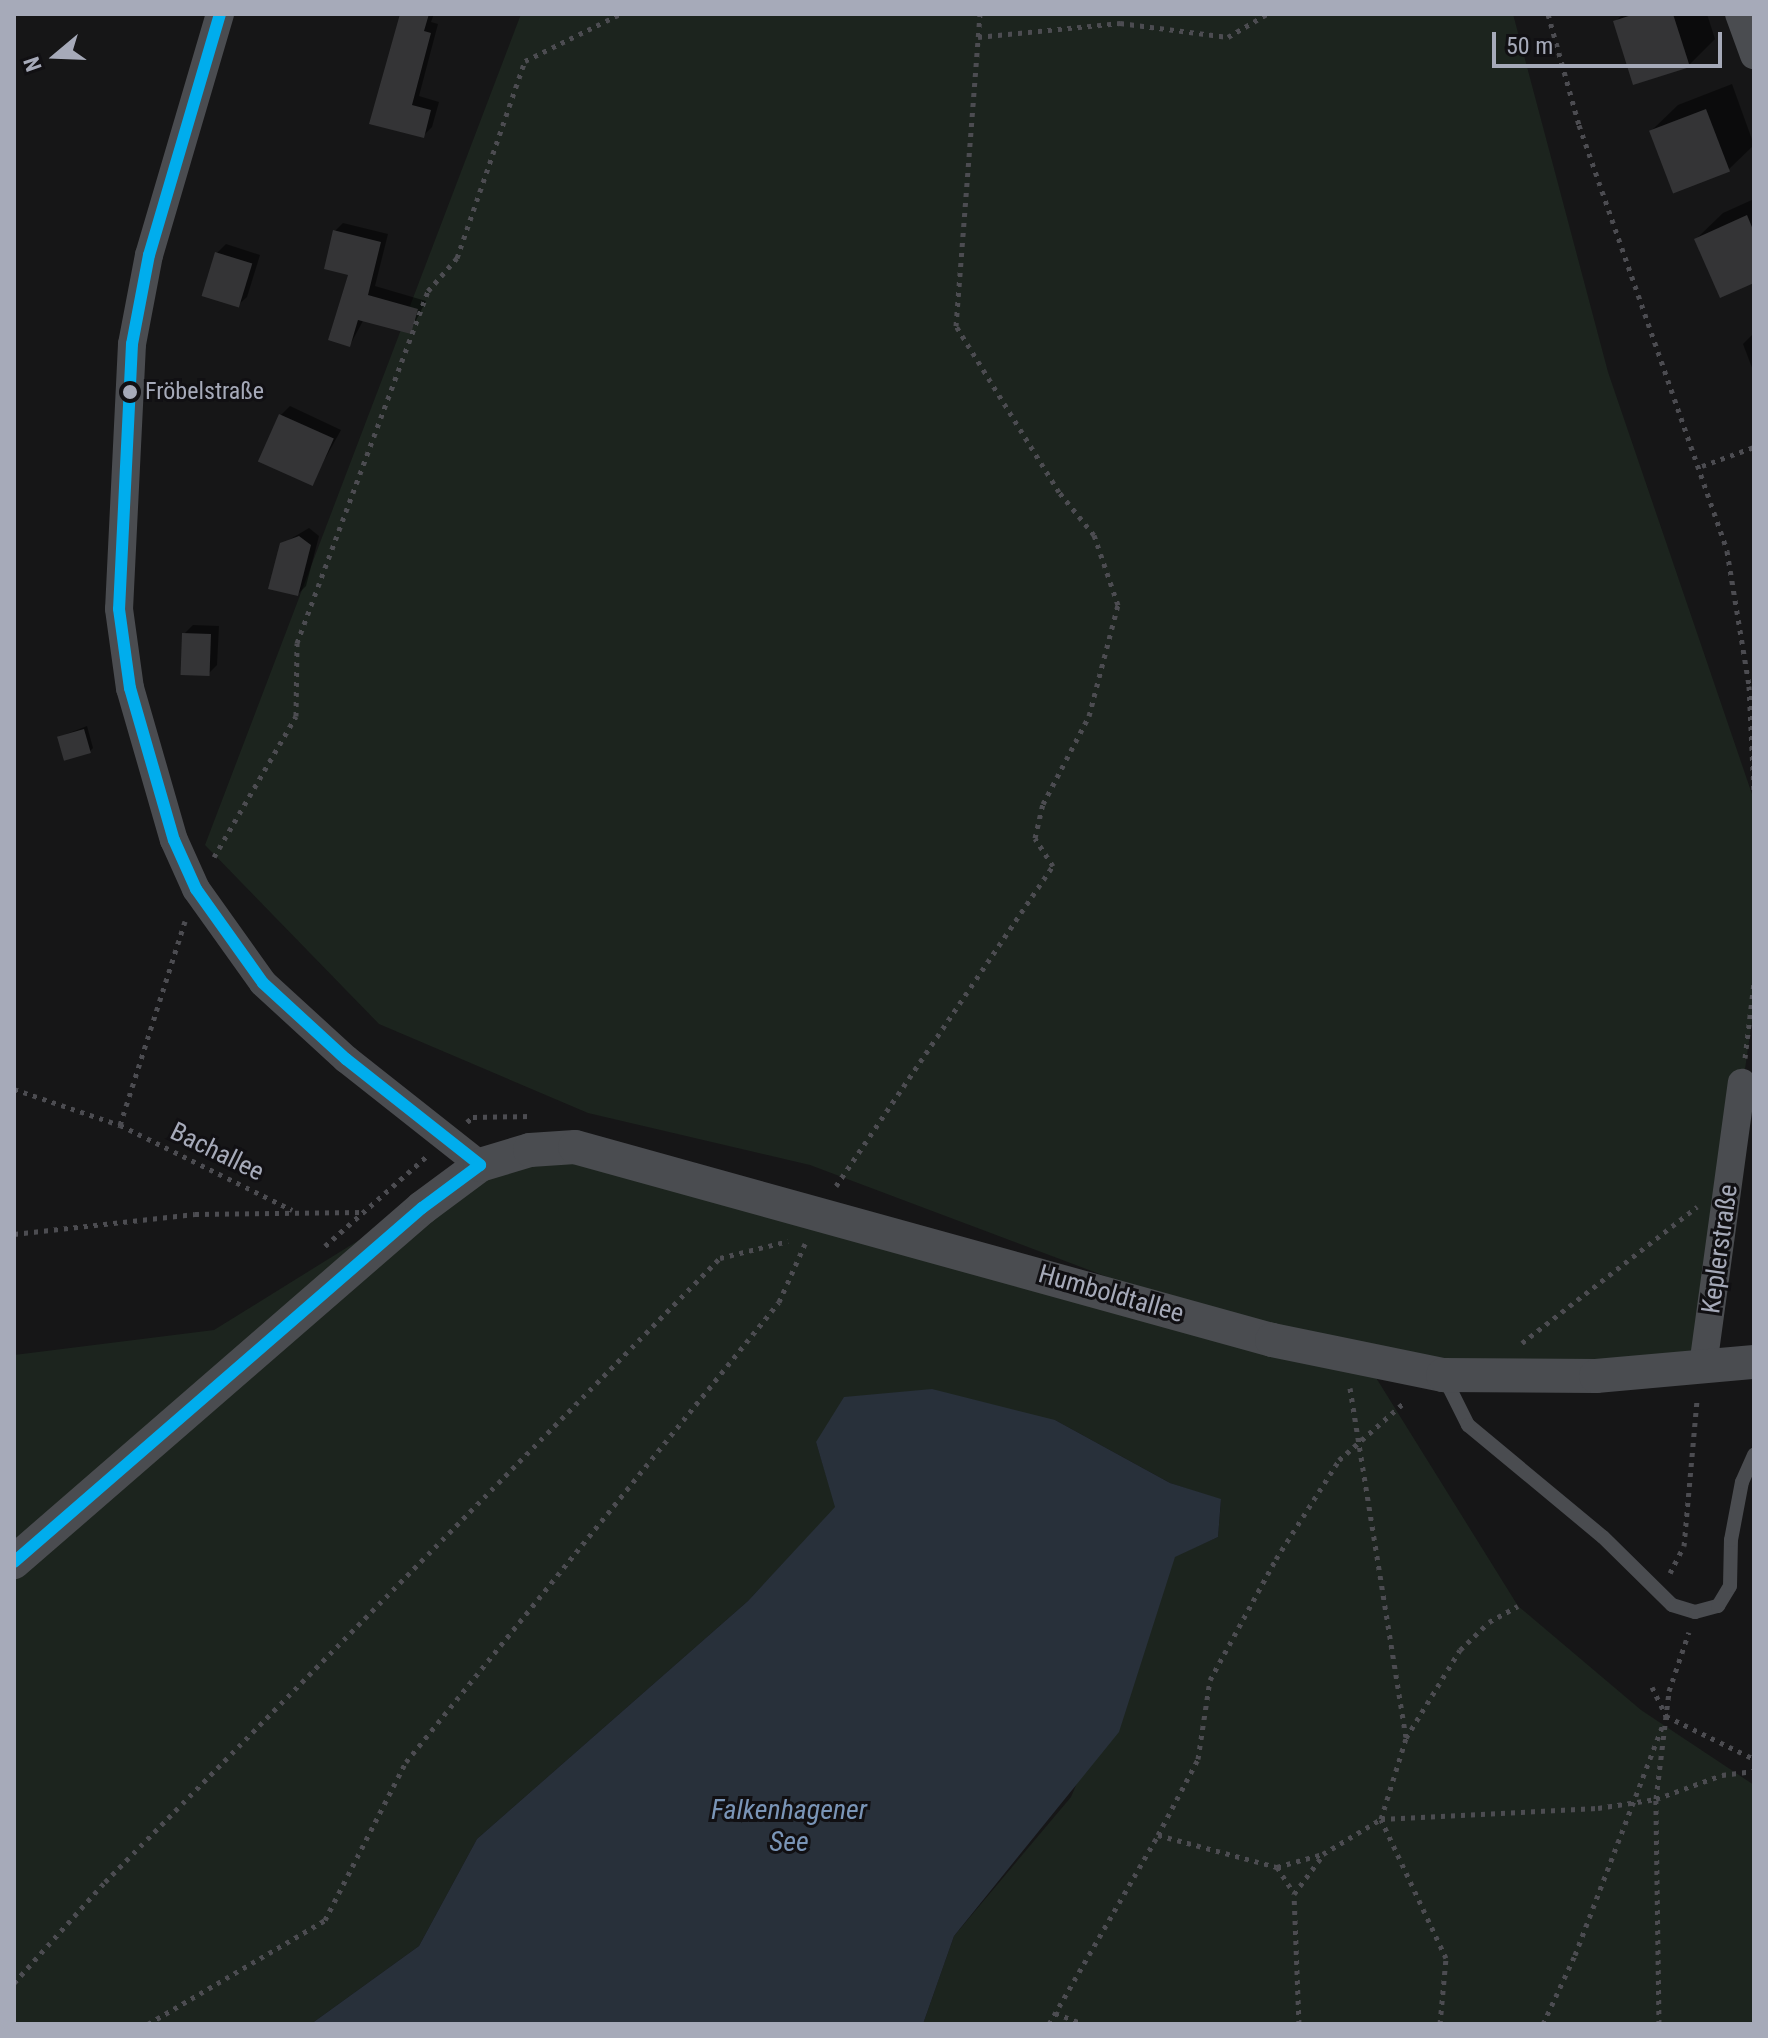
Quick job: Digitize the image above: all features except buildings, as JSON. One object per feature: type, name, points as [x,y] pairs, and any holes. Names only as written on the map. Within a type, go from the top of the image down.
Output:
[{"type":"street","points":[[14,1562],[409,1221],[480,1165],[346,1059],[263,983],[196,889],[156,787],[130,688],[119,609],[120,516],[132,344],[149,255],[220,14]]},
{"type":"street","points":[[1739,14],[1754,55]]},
{"type":"street","name":"Keplerstraße","points":[[1703,1366],[1742,1083]]},
{"type":"street","name":"Humboldtallee","points":[[480,1165],[530,1150],[575,1147],[820,1211],[1272,1340],[1443,1375],[1596,1376],[1754,1362]]},
{"type":"lane","points":[[1443,1375],[1468,1425],[1603,1537],[1672,1605],[1695,1612],[1718,1606],[1730,1586],[1731,1540],[1742,1482],[1754,1455]]},
{"type":"path","points":[[120,1125],[196,889],[296,716],[297,643],[428,291],[457,258],[525,61],[620,14]]},
{"type":"path","points":[[820,1211],[1053,866],[1035,838],[1043,804],[1089,716],[1118,605],[1094,535],[1059,492],[956,326],[980,14]]},
{"type":"path","points":[[978,37],[1120,23],[1228,37],[1267,14]]},
{"type":"path","points":[[1548,14],[1579,125],[1702,466],[1727,551],[1745,656],[1754,791]]},
{"type":"path","points":[[1702,466],[1754,447]]},
{"type":"path","points":[[1742,1083],[1754,983]]},
{"type":"path","name":"Bachallee","points":[[14,1089],[120,1125],[297,1212],[362,1211],[409,1221]]},
{"type":"path","points":[[1515,1345],[1730,1183]]},
{"type":"path","points":[[14,1234],[195,1214],[297,1212]]},
{"type":"path","points":[[14,1983],[105,1882],[720,1258],[808,1236],[779,1302],[406,1762],[325,1920],[148,2024]]},
{"type":"path","points":[[1660,1592],[1684,1546],[1703,1366]]},
{"type":"path","points":[[1049,2024],[1198,1759],[1210,1680],[1276,1559],[1339,1460],[1443,1375]]},
{"type":"path","points":[[1349,1383],[1361,1439],[1406,1738]]},
{"type":"path","points":[[1440,2024],[1446,1958],[1381,1819],[1406,1738],[1460,1650],[1489,1622],[1518,1606]]},
{"type":"path","points":[[1659,2024],[1656,1799],[1669,1691],[1695,1612]]},
{"type":"path","points":[[1652,1687],[1666,1716],[1754,1759]]},
{"type":"path","points":[[1543,2024],[1575,1955],[1666,1716]]},
{"type":"path","points":[[1158,1835],[1277,1867],[1323,1854],[1381,1819],[1598,1808],[1632,1799],[1656,1799],[1722,1775],[1754,1771]]},
{"type":"path","points":[[1294,1894],[1323,1854]]},
{"type":"path","points":[[1277,1867],[1294,1894],[1299,2024]]},
{"type":"path","points":[[1055,2013],[1083,2024]]},
{"type":"shaded area","points":[[521,14],[1513,14],[1608,372],[1754,800],[1754,1006],[1703,1366],[1365,1360],[1518,1606],[1641,1710],[1754,1785],[1754,2024],[923,2024],[954,1936],[1071,1797],[1175,1556],[1218,1537],[1221,1500],[1170,1483],[1055,1420],[816,1442],[836,1507],[748,1601],[477,1839],[419,1946],[311,2024],[14,2024],[14,1355],[214,1330],[480,1165],[530,1150],[1259,1334],[810,1165],[588,1113],[379,1024],[205,845]]},
{"type":"water","name":"Falkenhagener See","points":[[932,1389],[1055,1420],[1170,1483],[1221,1499],[1218,1537],[1175,1557],[1119,1732],[954,1936],[923,2024],[311,2024],[419,1946],[477,1839],[748,1601],[835,1507],[816,1442],[844,1397]]},
{"type":"transit line","points":[[220,14],[149,255],[132,344],[119,609],[130,688],[174,840],[196,889],[263,983],[346,1059],[480,1165]]},
{"type":"transit line","points":[[14,1562],[422,1208],[480,1165]]},
{"type":"place","name":"Fröbelstraße","points":[[130,392]]}]
